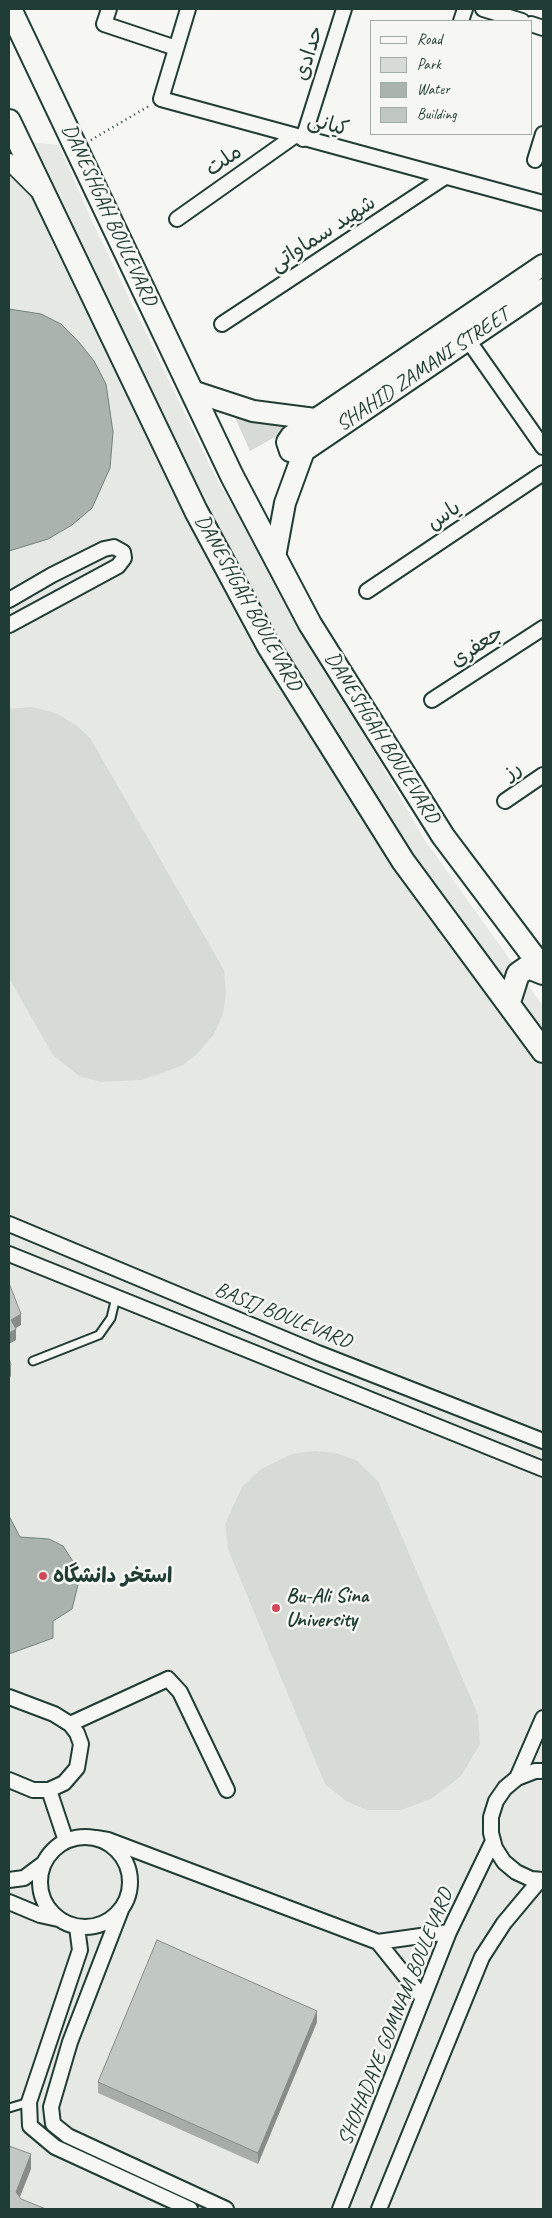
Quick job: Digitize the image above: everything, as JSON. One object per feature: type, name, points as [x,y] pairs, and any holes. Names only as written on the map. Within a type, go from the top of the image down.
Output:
[{"type":"highway","name":"DANESHGAH BOULEVARD","points":[[10,9],[232,476],[310,624],[443,836],[543,969]]},
{"type":"highway","name":"DANESHGAH BOULEVARD","points":[[9,122],[196,511],[269,648],[403,861],[509,1002],[543,1051]]},
{"type":"highway","points":[[509,1002],[518,974],[528,967],[543,973]]},
{"type":"main road","name":"SHAHID ZAMANI STREET","points":[[543,265],[291,436],[287,442],[290,451],[296,454],[304,451],[543,289]]},
{"type":"main road","points":[[192,391],[253,410],[315,419]]},
{"type":"main road","points":[[275,557],[285,503],[304,451]]},
{"type":"street","points":[[109,9],[104,24],[176,48]]},
{"type":"street","points":[[161,99],[188,9]]},
{"type":"street","name":"حدادی","points":[[298,138],[344,9]]},
{"type":"street","points":[[483,9],[519,20]]},
{"type":"street","name":"کیانی","points":[[161,99],[543,204]]},
{"type":"street","points":[[535,160],[543,134]]},
{"type":"street","name":"ملت","points":[[177,219],[298,138]]},
{"type":"street","points":[[9,163],[16,167],[45,197]]},
{"type":"street","name":"شهید سماواتی","points":[[222,324],[445,177]]},
{"type":"street","points":[[468,340],[543,448]]},
{"type":"street","name":"یاس","points":[[367,591],[543,473]]},
{"type":"street","points":[[9,600],[52,575],[104,549],[114,547],[123,552],[124,558],[118,566],[9,625]]},
{"type":"street","name":"جعفری","points":[[432,700],[543,628]]},
{"type":"street","name":"رز","points":[[505,801],[543,775]]},
{"type":"street","name":"BASIJ BOULEVARD","points":[[9,1224],[318,1353],[543,1441]]},
{"type":"street","name":"BASIJ BOULEVARD","points":[[9,1254],[543,1469]]},
{"type":"street","points":[[70,1724],[168,1679],[180,1692],[227,1790]]},
{"type":"street","points":[[9,1697],[54,1714],[70,1724],[78,1733],[81,1744],[77,1768],[64,1783],[49,1790],[33,1790],[9,1780]]},
{"type":"street","points":[[517,1778],[543,1718]]},
{"type":"street","points":[[379,2209],[482,1957],[504,1923],[542,1880],[516,1872],[504,1862],[493,1841],[491,1817],[496,1801],[505,1788],[517,1778],[535,1771],[543,1771]]},
{"type":"street","points":[[49,1790],[66,1841]]},
{"type":"street","points":[[9,1880],[24,1878],[44,1862],[53,1850],[66,1841],[81,1837],[96,1838],[108,1840],[378,1942],[449,1932]]},
{"type":"street","points":[[96,1838],[110,1844],[121,1854],[128,1867],[130,1882],[128,1897],[121,1910],[70,2042],[51,2107],[53,2124],[68,2136],[226,2209]]},
{"type":"street","name":"SHOHADAYE GOMNAM BOULEVARD","points":[[340,2209],[449,1932],[493,1841]]},
{"type":"street","points":[[44,1862],[40,1878],[41,1893],[47,1908],[58,1919]]},
{"type":"street","points":[[9,1902],[40,1915],[58,1919],[77,1927],[101,1924],[121,1910]]},
{"type":"street","points":[[77,1927],[80,1950],[29,2102],[30,2126],[55,2147],[190,2209]]},
{"type":"street","points":[[378,1942],[423,1998]]},
{"type":"lane","points":[[32,1361],[99,1335],[111,1318],[116,1296]]},
{"type":"lane","points":[[9,2108],[29,2102]]},
{"type":"path","points":[[77,148],[161,99]]},
{"type":"shaded area","name":"Bu-Ali Sina University","points":[[9,140],[59,145],[91,219],[214,474],[424,839],[543,1006],[543,2209],[9,2209]]},
{"type":"green space","points":[[233,413],[249,422],[291,428],[250,451]]},
{"type":"green space","points":[[31,707],[56,713],[77,726],[90,738],[224,970],[226,992],[223,1014],[214,1034],[198,1053],[183,1065],[141,1080],[101,1082],[79,1076],[53,1055],[9,978],[9,709]]},
{"type":"green space","points":[[314,1451],[336,1453],[356,1460],[378,1481],[478,1715],[480,1744],[461,1776],[431,1799],[401,1810],[367,1810],[346,1801],[325,1784],[228,1549],[225,1524],[242,1487],[261,1469],[292,1454]]},
{"type":"water","points":[[9,309],[41,314],[61,324],[78,341],[94,361],[106,384],[113,432],[110,468],[92,508],[72,525],[48,539],[9,551]]},
{"type":"water","name":"استخر دانشگاه","points":[[9,1516],[20,1537],[49,1539],[63,1546],[76,1566],[78,1585],[72,1609],[53,1621],[53,1638],[9,1654]]},
{"type":"building","points":[[9,1283],[21,1314],[11,1320],[16,1329],[9,1333]]},
{"type":"building","points":[[157,1940],[317,2011],[258,2153],[98,2082]]},
{"type":"building","points":[[9,2146],[31,2154],[16,2192],[21,2199],[46,2209],[9,2209]]},
{"type":"place","name":"استخر دانشگاه","points":[[43,1576]]},
{"type":"place","name":"Bu-Ali Sina University","points":[[276,1608]]}]
